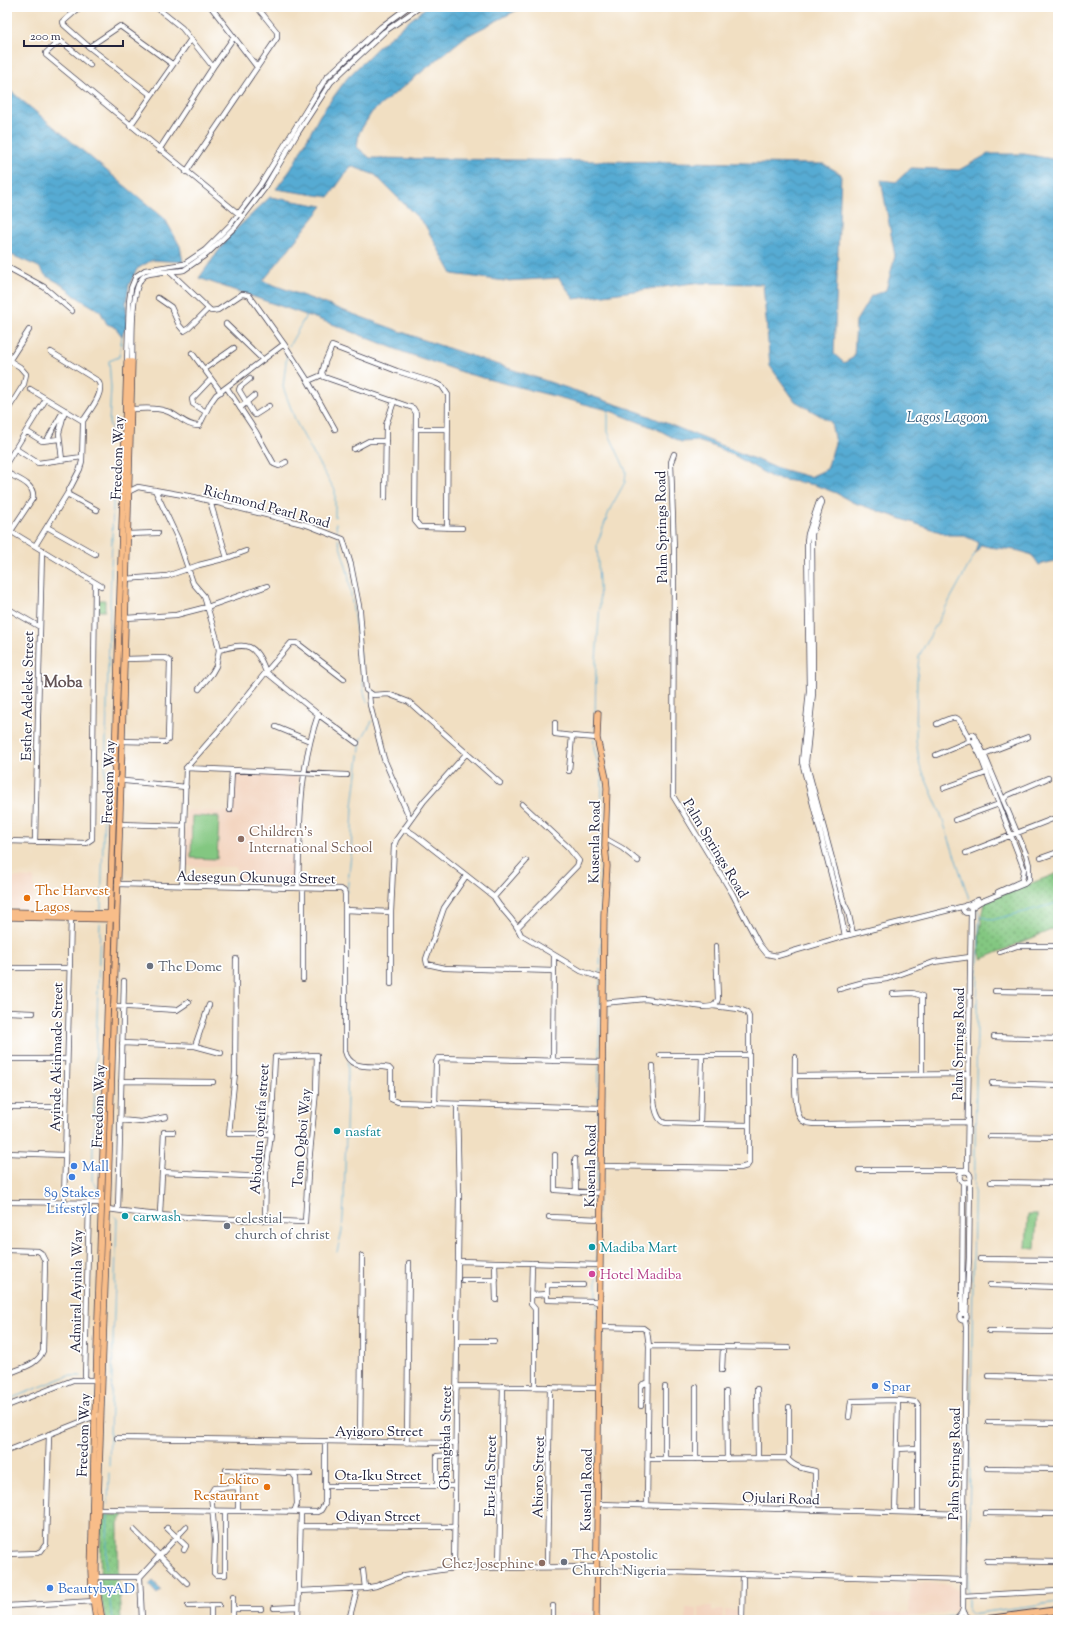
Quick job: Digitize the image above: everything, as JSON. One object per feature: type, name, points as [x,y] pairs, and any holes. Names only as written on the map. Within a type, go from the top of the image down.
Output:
[{"type":"highway","points":[[980,1620],[1058,1610]]},
{"type":"highway","points":[[1036,1620],[1058,1617]]},
{"type":"main road","name":"Freedom Way","points":[[118,740],[124,659],[125,618],[123,579],[127,534],[131,409],[129,362]]},
{"type":"main road","name":"Freedom Way","points":[[102,1620],[96,1601],[91,1571],[95,1416],[106,1205],[113,1006],[113,916],[117,884],[119,824],[118,740],[129,362]]},
{"type":"main road","name":"Kusenla Road","points":[[596,1620],[603,1003],[607,866],[606,778],[595,738],[598,713]]},
{"type":"main road","name":"Freedom Way","points":[[96,1620],[113,916],[118,780]]},
{"type":"main road","points":[[7,912],[71,916]]},
{"type":"main road","points":[[7,917],[113,916]]},
{"type":"street","points":[[80,7],[65,19],[63,22],[64,25],[89,47],[151,95]]},
{"type":"street","points":[[156,7],[182,28],[213,67]]},
{"type":"street","points":[[211,7],[257,67]]},
{"type":"street","points":[[186,172],[275,42],[277,32],[257,7]]},
{"type":"street","points":[[129,362],[129,302],[136,276],[145,270],[181,265],[205,250],[230,224],[260,184],[326,78],[381,27],[408,7]]},
{"type":"street","points":[[133,289],[139,280],[148,274],[184,270],[188,268],[207,254],[236,226],[265,188],[297,134],[331,82],[384,32],[420,7]]},
{"type":"street","points":[[89,47],[120,26],[172,64]]},
{"type":"street","points":[[159,150],[234,37]]},
{"type":"street","points":[[130,126],[172,64],[191,39]]},
{"type":"street","points":[[90,65],[62,42],[58,42],[46,53],[46,55],[130,126],[243,218]]},
{"type":"street","points":[[7,267],[44,287],[72,311]]},
{"type":"street","points":[[170,272],[211,311],[218,310],[240,294],[249,295],[308,380],[335,429]]},
{"type":"street","points":[[158,298],[171,307],[179,326],[184,330],[190,328],[208,309]]},
{"type":"street","points":[[226,324],[262,360]]},
{"type":"street","points":[[7,411],[24,384],[26,374],[20,367],[8,360],[29,330]]},
{"type":"street","points":[[131,409],[158,409],[166,411],[197,426],[201,424],[214,398],[284,344]]},
{"type":"street","points":[[322,375],[325,362],[331,348],[334,346],[397,371],[442,386],[448,395],[447,528]]},
{"type":"street","points":[[204,369],[234,348]]},
{"type":"street","points":[[35,546],[67,494],[80,469],[82,457],[83,421],[100,393],[100,384],[98,381],[51,352]]},
{"type":"street","points":[[192,353],[221,392]]},
{"type":"street","points":[[308,380],[322,375],[414,410],[417,418],[416,521],[420,527],[462,528]]},
{"type":"street","points":[[206,412],[193,404],[192,398],[211,379]]},
{"type":"street","points":[[250,379],[239,388],[253,414],[255,415],[269,406]]},
{"type":"street","points":[[227,388],[274,464],[279,466],[286,462]]},
{"type":"street","points":[[30,389],[83,421]]},
{"type":"street","points":[[240,408],[254,396]]},
{"type":"street","points":[[7,462],[46,399]]},
{"type":"street","points":[[385,498],[387,421],[394,402]]},
{"type":"street","points":[[62,460],[59,439],[64,410]]},
{"type":"street","points":[[47,440],[64,410]]},
{"type":"street","points":[[417,429],[447,429]]},
{"type":"street","points":[[26,431],[42,440],[59,439]]},
{"type":"street","points":[[354,449],[369,441],[386,441]]},
{"type":"street","points":[[16,449],[38,463],[82,457]]},
{"type":"street","name":"Palm Springs Road","points":[[674,454],[671,462],[674,550],[672,791],[674,801],[732,893],[756,939],[767,954],[777,956],[845,936],[956,907],[967,909],[970,918],[967,1171]]},
{"type":"street","points":[[7,473],[29,486],[34,493],[33,498],[9,530],[101,586]]},
{"type":"street","name":"Richmond Pearl Road","points":[[128,492],[138,487],[210,501],[307,525],[343,539],[351,564],[360,611],[366,690],[368,694]]},
{"type":"street","points":[[155,490],[178,539],[193,583],[204,596],[216,636],[219,650],[216,666],[199,689]]},
{"type":"street","points":[[67,494],[96,510]]},
{"type":"street","points":[[845,936],[839,905],[802,762],[809,691],[807,541],[820,500],[822,502],[812,534],[813,693],[806,762],[844,903],[850,917],[853,934]]},
{"type":"street","points":[[210,501],[227,558]]},
{"type":"street","points":[[47,527],[95,554]]},
{"type":"street","points":[[127,534],[158,533]]},
{"type":"street","name":"Esther Adeleke Street","points":[[35,842],[42,550]]},
{"type":"street","points":[[123,579],[167,576],[246,551]]},
{"type":"street","points":[[7,841],[89,842],[92,836],[95,583]]},
{"type":"street","points":[[125,618],[176,615],[207,607],[267,586]]},
{"type":"street","points":[[7,608],[40,627]]},
{"type":"street","points":[[182,886],[186,768],[291,643],[296,644],[344,679]]},
{"type":"street","points":[[219,650],[237,645],[245,645],[255,651],[260,656],[266,672],[318,715],[357,743]]},
{"type":"street","points":[[118,740],[165,742],[168,740],[170,661],[165,658],[124,659]]},
{"type":"street","points":[[410,819],[384,759],[368,694],[388,694],[409,702],[500,783]]},
{"type":"street","points":[[303,979],[300,888],[300,805],[303,772],[318,715]]},
{"type":"street","points":[[937,724],[951,717],[956,717],[966,733],[984,754],[1003,800],[1014,834]]},
{"type":"street","points":[[555,723],[555,734],[595,738]]},
{"type":"street","points":[[276,727],[310,741]]},
{"type":"street","points":[[568,771],[572,736]]},
{"type":"street","points":[[984,754],[1028,737]]},
{"type":"street","points":[[936,755],[972,739]]},
{"type":"street","points":[[967,909],[1024,884],[1029,880],[1029,865],[1026,854],[999,804],[980,755],[972,739]]},
{"type":"street","points":[[391,984],[394,846],[396,840],[424,800],[466,754]]},
{"type":"street","points":[[186,768],[347,774]]},
{"type":"street","points":[[230,810],[232,770]]},
{"type":"street","points":[[944,788],[986,773]]},
{"type":"street","points":[[1003,800],[1008,795],[1048,778]]},
{"type":"street","points":[[118,780],[186,787]]},
{"type":"street","points":[[518,927],[577,866],[579,861],[568,847],[522,804]]},
{"type":"street","points":[[955,820],[999,804]]},
{"type":"street","points":[[966,854],[1055,818],[1058,821]]},
{"type":"street","points":[[119,824],[184,826]]},
{"type":"street","points":[[404,828],[494,897],[498,906],[509,914],[518,927],[521,935],[581,971],[604,979]]},
{"type":"street","points":[[606,838],[622,848],[638,861]]},
{"type":"street","points":[[1040,858],[1058,852]]},
{"type":"street","points":[[494,897],[526,861]]},
{"type":"street","points":[[466,876],[444,908],[426,959],[427,964],[446,968],[554,971]]},
{"type":"street","name":"Adesegun Okunuga Street","points":[[117,884],[341,888],[344,891],[345,910],[346,1058],[353,1064],[389,1068],[391,1070],[390,1097],[394,1101],[435,1104]]},
{"type":"street","points":[[345,910],[392,912]]},
{"type":"street","name":"Ayinde Akinmade Street","points":[[64,1202],[71,916]]},
{"type":"street","points":[[842,919],[850,917]]},
{"type":"street","points":[[713,1006],[717,1004],[718,999],[716,946]]},
{"type":"street","points":[[1000,952],[1017,946],[1058,946]]},
{"type":"street","points":[[553,1061],[554,956]]},
{"type":"street","points":[[839,989],[864,982],[887,979],[934,962],[970,957]]},
{"type":"street","points":[[236,959],[235,1073],[229,1134],[271,1134]]},
{"type":"street","points":[[7,968],[69,968]]},
{"type":"street","points":[[118,1210],[124,981]]},
{"type":"street","points":[[995,991],[1058,992]]},
{"type":"street","points":[[893,994],[913,993],[922,996],[922,1075]]},
{"type":"street","points":[[602,1166],[744,1168],[749,1163],[749,1017],[747,1012],[739,1009],[713,1006],[704,1007],[645,999],[603,1003]]},
{"type":"street","points":[[113,1006],[177,1010],[189,1002]]},
{"type":"street","points":[[195,1046],[209,1006]]},
{"type":"street","points":[[7,1012],[33,1013]]},
{"type":"street","points":[[994,1037],[1058,1039]]},
{"type":"street","points":[[122,1043],[195,1046],[221,1053]]},
{"type":"street","points":[[660,1055],[748,1054]]},
{"type":"street","name":"Abiodun opeifa street","points":[[265,1221],[266,1177],[271,1134],[275,1057],[317,1055]]},
{"type":"street","name":"Tom Ogboi Way","points":[[265,1221],[305,1222],[316,1091],[317,1055]]},
{"type":"street","points":[[700,1124],[702,1055]]},
{"type":"street","points":[[795,1057],[795,1076],[799,1118],[807,1123],[968,1122]]},
{"type":"street","points":[[602,1108],[435,1104],[436,1062],[438,1058],[603,1062]]},
{"type":"street","points":[[7,1059],[67,1060]]},
{"type":"street","points":[[654,1066],[654,1098],[658,1119],[662,1123],[748,1125]]},
{"type":"street","points":[[795,1076],[968,1074]]},
{"type":"street","points":[[121,1081],[213,1082]]},
{"type":"street","points":[[992,1083],[1058,1085]]},
{"type":"street","name":"Gbangbala Street","points":[[454,1568],[459,1194],[457,1105]]},
{"type":"street","points":[[7,1107],[66,1107]]},
{"type":"street","points":[[120,1120],[141,1122],[166,1117]]},
{"type":"street","points":[[160,1214],[164,1132],[174,1132]]},
{"type":"street","points":[[990,1136],[1058,1137]]},
{"type":"street","points":[[7,1153],[65,1155]]},
{"type":"street","points":[[555,1155],[555,1190],[601,1192]]},
{"type":"street","points":[[575,1159],[576,1191]]},
{"type":"street","points":[[859,1170],[967,1171]]},
{"type":"street","points":[[964,1317],[963,1182],[960,1180],[960,1175],[963,1171],[967,1171]]},
{"type":"street","points":[[964,1317],[969,1258],[970,1174],[967,1171]]},
{"type":"street","points":[[162,1172],[266,1177]]},
{"type":"street","points":[[963,1182],[967,1182],[970,1179]]},
{"type":"street","points":[[991,1182],[1058,1183]]},
{"type":"street","points":[[7,1202],[89,1202],[106,1205],[118,1210],[265,1221]]},
{"type":"street","name":"Admiral Ayinla Way","points":[[85,1380],[89,1202]]},
{"type":"street","points":[[549,1217],[601,1219]]},
{"type":"street","points":[[7,1250],[38,1251],[41,1253],[45,1261],[43,1351],[41,1356],[33,1364],[7,1374]]},
{"type":"street","points":[[360,1442],[362,1256]]},
{"type":"street","points":[[980,1260],[1058,1260]]},
{"type":"street","points":[[458,1262],[600,1265]]},
{"type":"street","points":[[407,1443],[409,1263]]},
{"type":"street","points":[[495,1263],[496,1300]]},
{"type":"street","points":[[532,1264],[531,1304],[535,1309],[535,1387]]},
{"type":"street","points":[[463,1280],[496,1280]]},
{"type":"street","points":[[583,1285],[547,1285],[547,1300],[594,1301],[600,1303]]},
{"type":"street","points":[[990,1285],[1058,1287]]},
{"type":"street","points":[[532,1295],[547,1294]]},
{"type":"street","name":"Palm Springs Road","points":[[963,1609],[966,1596],[963,1580],[966,1327],[964,1317]]},
{"type":"street","points":[[600,1327],[646,1329],[648,1335],[647,1506]]},
{"type":"street","points":[[989,1331],[1058,1332]]},
{"type":"street","points":[[457,1341],[494,1341]]},
{"type":"street","points":[[649,1346],[788,1348]]},
{"type":"street","points":[[722,1370],[723,1347]]},
{"type":"street","points":[[988,1376],[1058,1378]]},
{"type":"street","points":[[7,1406],[73,1380],[97,1380]]},
{"type":"street","points":[[641,1406],[641,1387],[643,1384],[648,1383]]},
{"type":"street","points":[[457,1386],[599,1388]]},
{"type":"street","name":"Eru-Ifa Street","points":[[499,1566],[503,1386]]},
{"type":"street","name":"Abioro Street","points":[[547,1567],[550,1387]]},
{"type":"street","points":[[665,1387],[665,1459]]},
{"type":"street","points":[[696,1387],[696,1459]]},
{"type":"street","points":[[758,1390],[758,1458]]},
{"type":"street","points":[[726,1392],[727,1459]]},
{"type":"street","points":[[895,1512],[898,1400]]},
{"type":"street","points":[[849,1417],[851,1401],[898,1400],[917,1403],[918,1513]]},
{"type":"street","points":[[788,1407],[787,1458],[791,1463],[797,1466],[815,1470],[815,1510]]},
{"type":"street","points":[[7,1451],[101,1413]]},
{"type":"street","points":[[988,1422],[1058,1423]]},
{"type":"street","points":[[7,1554],[37,1553],[41,1551],[46,1544],[49,1434]]},
{"type":"street","name":"Ayigoro Street","points":[[117,1438],[456,1443]]},
{"type":"street","points":[[98,1509],[316,1512],[321,1510],[325,1503],[325,1442]]},
{"type":"street","points":[[897,1449],[918,1448]]},
{"type":"street","points":[[437,1485],[437,1456],[456,1455]]},
{"type":"street","points":[[647,1459],[787,1458]]},
{"type":"street","points":[[987,1468],[1058,1469]]},
{"type":"street","points":[[226,1470],[241,1472],[310,1474]]},
{"type":"street","points":[[238,1471],[238,1511]]},
{"type":"street","points":[[294,1474],[296,1478],[297,1504],[294,1512]]},
{"type":"street","points":[[225,1511],[225,1575],[216,1575],[214,1573],[215,1540],[211,1493],[212,1490],[219,1487],[238,1486]]},
{"type":"street","name":"Ota-Iku Street","points":[[325,1486],[455,1486]]},
{"type":"street","name":"Ojulari Road","points":[[598,1504],[964,1514]]},
{"type":"street","points":[[298,1620],[301,1512]]},
{"type":"street","points":[[985,1513],[1058,1514]]},
{"type":"street","name":"Odiyan Street","points":[[301,1526],[455,1528]]},
{"type":"street","points":[[142,1620],[140,1577],[186,1527]]},
{"type":"street","points":[[167,1528],[186,1546],[184,1550]]},
{"type":"street","points":[[134,1530],[187,1583]]},
{"type":"street","points":[[215,1540],[225,1541]]},
{"type":"street","points":[[987,1561],[1058,1562]]},
{"type":"street","points":[[299,1592],[365,1588],[376,1586],[405,1575],[454,1568],[499,1566],[963,1580]]},
{"type":"street","points":[[363,1570],[365,1588]]},
{"type":"street","points":[[742,1620],[744,1574]]},
{"type":"street","points":[[96,1577],[140,1577]]},
{"type":"street","points":[[349,1620],[357,1589]]},
{"type":"street","points":[[966,1596],[1058,1591]]},
{"type":"street","points":[[233,1596],[233,1620]]},
{"type":"street","points":[[7,1606],[96,1601]]},
{"type":"street","points":[[188,1606],[219,1605]]},
{"type":"street","points":[[211,1606],[211,1620]]},
{"type":"street","points":[[553,1606],[553,1620]]},
{"type":"street","points":[[274,1608],[298,1607]]},
{"type":"street","points":[[233,1609],[261,1609]]},
{"type":"street","points":[[956,1620],[963,1609]]},
{"type":"street","points":[[963,1609],[965,1616],[968,1618],[980,1620]]},
{"type":"shaded area","name":"Children's International School","points":[[235,772],[298,774],[296,885],[236,884],[236,867],[184,866],[186,810],[232,812]]},
{"type":"shaded area","points":[[10,877],[34,878],[34,908],[10,908]]},
{"type":"shaded area","points":[[910,1582],[949,1584],[958,1591],[957,1611],[889,1620],[872,1620],[872,1613],[909,1613]]},
{"type":"shaded area","points":[[712,1606],[712,1611],[723,1610],[723,1620],[699,1620],[699,1607]]},
{"type":"shaded area","points":[[686,1608],[697,1609],[697,1620],[686,1620]]},
{"type":"shaded area","points":[[725,1610],[738,1611],[738,1620],[725,1620]]},
{"type":"shaded area","points":[[568,1613],[591,1613],[591,1620],[568,1620]]},
{"type":"green space","points":[[99,600],[105,600],[105,611],[99,611]]},
{"type":"green space","points":[[192,816],[219,817],[217,859],[191,858]]},
{"type":"green space","points":[[1058,873],[1058,927],[982,959],[980,954],[979,939],[985,901]]},
{"type":"green space","points":[[1028,1214],[1037,1214],[1035,1249],[1026,1248]]},
{"type":"green space","points":[[101,1515],[124,1515],[118,1523],[118,1575],[114,1576],[114,1579],[118,1579],[121,1620],[105,1620],[100,1591]]},
{"type":"water","name":"Lagos Lagoon","points":[[426,7],[523,7],[465,37],[372,112],[359,133],[357,147],[370,158],[824,164],[841,174],[834,354],[844,363],[854,357],[856,321],[871,296],[886,290],[895,256],[881,180],[896,182],[911,168],[959,170],[988,154],[1024,154],[1058,160],[1058,560],[1039,565],[1031,555],[1025,552],[981,545],[975,554],[978,542],[962,535],[949,535],[852,502],[836,493],[815,485],[773,478],[732,454],[710,445],[697,441],[681,442],[657,429],[608,410],[468,374],[403,352],[335,325],[199,278],[230,235],[270,197],[323,206],[263,281],[421,339],[639,412],[774,467],[810,477],[827,469],[835,443],[831,422],[795,401],[770,366],[763,284],[693,283],[574,299],[559,278],[505,281],[452,274],[425,225],[375,175],[351,166],[329,197],[276,189],[291,169],[320,115],[348,77],[377,48]]},
{"type":"water","points":[[7,88],[165,219],[180,246],[183,262],[152,260],[137,269],[129,285],[126,303],[127,325],[122,336],[115,327],[107,324],[100,311],[75,296],[63,285],[46,276],[39,267],[7,253]]},
{"type":"water","points":[[153,1581],[161,1590],[157,1594],[149,1585]]},
{"type":"waterway","points":[[289,346],[307,314]]},
{"type":"waterway","points":[[101,909],[114,470],[120,457],[118,444],[109,423],[111,388],[109,361],[119,357],[122,336]]},
{"type":"waterway","points":[[287,353],[283,387],[296,422],[335,490],[335,517]]},
{"type":"waterway","points":[[595,728],[596,661],[600,604],[597,544],[610,509],[625,482],[626,471],[608,432],[608,410]]},
{"type":"waterway","points":[[336,523],[337,534]]},
{"type":"waterway","points":[[338,539],[348,573],[361,666]]},
{"type":"waterway","points":[[969,899],[940,812],[920,766],[916,740],[917,679],[919,656],[975,554]]},
{"type":"waterway","points":[[362,671],[364,692],[367,702]]},
{"type":"waterway","points":[[347,892],[351,855],[353,806],[361,740],[372,721]]},
{"type":"waterway","points":[[594,739],[594,749],[602,779],[602,865]]},
{"type":"waterway","points":[[601,871],[601,904]]},
{"type":"waterway","points":[[981,916],[992,920],[1058,903]]},
{"type":"waterway","points":[[968,1594],[978,961],[979,922],[981,916],[976,907]]},
{"type":"waterway","points":[[601,908],[601,938]]},
{"type":"waterway","points":[[99,1190],[92,1180],[100,924]]},
{"type":"waterway","points":[[600,965],[601,942]]},
{"type":"waterway","points":[[600,969],[600,975]]},
{"type":"waterway","points":[[599,1059],[600,980]]},
{"type":"waterway","points":[[337,1252],[342,1231],[344,1201],[348,1062]]},
{"type":"waterway","points":[[598,1105],[599,1065]]},
{"type":"waterway","points":[[598,1111],[598,1127]]},
{"type":"waterway","points":[[597,1191],[598,1133]]},
{"type":"waterway","points":[[597,1196],[597,1214]]},
{"type":"waterway","points":[[109,1466],[117,1219],[113,1214]]},
{"type":"waterway","points":[[597,1220],[597,1225]]},
{"type":"waterway","points":[[597,1230],[597,1263]]},
{"type":"waterway","points":[[597,1267],[597,1300]]},
{"type":"waterway","points":[[596,1343],[597,1303]]},
{"type":"waterway","points":[[596,1348],[596,1385]]},
{"type":"waterway","points":[[7,1400],[68,1376],[81,1376]]},
{"type":"waterway","points":[[596,1392],[596,1402]]},
{"type":"waterway","points":[[596,1406],[596,1411]]},
{"type":"waterway","points":[[595,1449],[595,1478]]},
{"type":"waterway","points":[[108,1504],[109,1473]]},
{"type":"waterway","points":[[594,1497],[595,1482]]},
{"type":"waterway","points":[[106,1568],[108,1514]]},
{"type":"waterway","points":[[108,1583],[112,1620]]},
{"type":"waterway","points":[[968,1597],[968,1611],[971,1614],[1058,1602]]},
{"type":"waterway","points":[[923,1620],[953,1616]]},
{"type":"place","name":"Children's International School","points":[[241,839]]},
{"type":"place","name":"The Harvest Lagos","points":[[27,898]]},
{"type":"place","name":"The Dome","points":[[150,966]]},
{"type":"place","name":"nasfat","points":[[337,1131]]},
{"type":"place","name":"Mall","points":[[74,1166]]},
{"type":"place","name":"89 Stakes Lifestyle","points":[[72,1177]]},
{"type":"place","name":"carwash","points":[[125,1216]]},
{"type":"place","name":"celestial church of christ","points":[[227,1226]]},
{"type":"place","name":"Madiba Mart","points":[[592,1247]]},
{"type":"place","name":"Hotel Madiba","points":[[592,1274]]},
{"type":"place","name":"Spar","points":[[875,1386]]},
{"type":"place","name":"Lokito Restaurant","points":[[267,1487]]},
{"type":"place","name":"The Apostolic Church Nigeria","points":[[564,1562]]},
{"type":"place","name":"Chez Josephine","points":[[542,1563]]},
{"type":"place","name":"BeautybyAD","points":[[50,1588]]},
{"type":"district","name":"Moba","points":[[63,681]]}]
